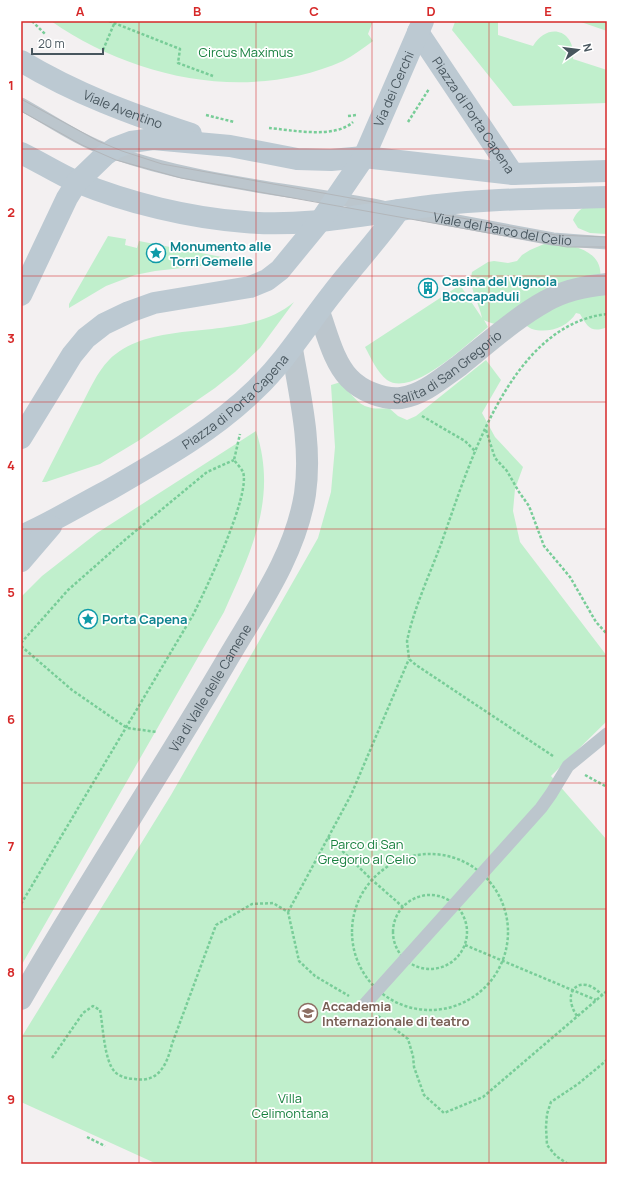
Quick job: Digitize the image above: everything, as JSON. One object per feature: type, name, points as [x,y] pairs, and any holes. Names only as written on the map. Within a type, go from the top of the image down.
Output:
[{"type":"main road","name":"Via dei Cerchi","points":[[364,157],[420,27]]},
{"type":"main road","name":"Piazza di Porta Capena","points":[[420,27],[513,174]]},
{"type":"main road","name":"Viale Aventino","points":[[21,61],[66,86],[107,105],[230,146]]},
{"type":"main road","name":"Piazza di Porta Capena","points":[[21,295],[67,198],[77,182],[111,151],[131,142],[153,139],[230,146],[297,159],[331,160],[364,157],[513,174]]},
{"type":"main road","points":[[21,153],[77,182],[124,198],[211,218],[246,222],[321,220],[457,203],[607,197]]},
{"type":"main road","points":[[21,438],[72,355],[94,331],[129,312],[154,303],[238,289],[260,283],[280,270],[321,220],[364,157]]},
{"type":"main road","points":[[513,174],[607,171]]},
{"type":"main road","name":"Piazza di Porta Capena","points":[[21,536],[57,519],[171,454],[202,434],[255,390],[292,349],[331,295],[369,250],[399,210]]},
{"type":"main road","points":[[21,561],[57,519]]},
{"type":"street","name":"Salita di San Gregorio","points":[[319,312],[340,365],[349,378],[370,392],[386,397],[402,398],[416,393],[439,380],[547,300],[575,289],[607,284]]},
{"type":"street","name":"Via di Valle delle Camene","points":[[21,999],[53,944],[170,756],[267,591],[289,548],[299,517],[307,478],[305,430],[292,349]]},
{"type":"lane","points":[[21,104],[76,135],[111,151],[154,165],[187,173],[399,210]]},
{"type":"lane","name":"Viale del Parco del Celio","points":[[399,210],[553,239],[607,243]]},
{"type":"lane","points":[[364,1005],[541,808],[568,766],[607,734]]},
{"type":"path","points":[[32,21],[46,35]]},
{"type":"path","points":[[109,21],[180,49],[178,63],[212,76]]},
{"type":"path","points":[[103,50],[114,24]]},
{"type":"path","points":[[408,122],[427,92],[434,85]]},
{"type":"path","points":[[261,127],[309,131],[337,130],[350,125],[359,110]]},
{"type":"path","points":[[205,115],[240,123]]},
{"type":"path","points":[[607,314],[583,320],[562,331],[535,352],[507,389],[476,452],[409,633],[406,650],[409,659],[426,672],[568,766],[607,787]]},
{"type":"path","points":[[418,414],[465,441],[476,452]]},
{"type":"path","points":[[486,429],[494,458],[507,471],[529,506],[544,546],[570,577],[596,622],[607,634]]},
{"type":"path","points":[[21,904],[127,728],[193,615],[208,584],[241,503],[243,473],[234,460],[240,432]]},
{"type":"path","points":[[164,733],[127,728],[72,690],[21,645],[68,590],[126,539],[207,472],[234,460]]},
{"type":"path","points":[[409,659],[351,795],[288,912],[299,961],[315,976],[364,1005],[408,1039],[413,1056],[414,1067],[424,1095],[444,1113],[483,1097],[607,991]]},
{"type":"path","points":[[328,837],[371,879],[403,907]]},
{"type":"path","points":[[52,1058],[82,1013],[93,1006],[100,1010],[109,1059],[115,1072],[127,1078],[142,1080],[158,1076],[168,1061],[172,1044],[216,925],[252,904],[273,903],[288,912]]},
{"type":"path","points":[[465,945],[596,1000]]},
{"type":"path","points":[[577,1016],[572,1009],[570,999],[573,990],[578,986],[588,984],[596,988],[602,995]]},
{"type":"path","points":[[568,1164],[556,1156],[547,1145],[547,1114],[551,1102],[578,1084],[607,1060]]},
{"type":"path","points":[[87,1137],[105,1146]]},
{"type":"green space","name":"Circus Maximus","points":[[51,21],[373,21],[368,34],[373,41],[343,61],[307,74],[269,81],[231,82],[192,78],[155,70],[118,58],[83,41]]},
{"type":"green space","points":[[459,21],[498,21],[498,35],[533,46],[539,38],[546,33],[553,31],[560,32],[570,41],[573,49],[573,59],[607,70],[607,103],[513,106],[452,30],[455,22],[458,23]]},
{"type":"green space","points":[[578,21],[607,21],[607,31]]},
{"type":"green space","points":[[607,205],[607,234],[590,233],[578,228],[573,220],[579,211],[587,206]]},
{"type":"green space","points":[[108,236],[126,239],[125,245],[137,248],[139,241],[227,258],[230,260],[218,264],[155,271],[135,275],[106,286],[69,308],[69,304]]},
{"type":"green space","points":[[544,244],[563,244],[573,246],[591,254],[597,261],[600,269],[600,279],[607,288],[607,327],[597,330],[590,328],[580,314],[576,313],[563,326],[544,331],[532,329],[525,325],[498,324],[484,320],[488,327],[454,356],[425,375],[411,382],[398,384],[387,380],[374,365],[365,347],[460,285],[482,318],[471,283],[472,272],[488,262],[494,261],[508,263],[517,261],[522,255]]},
{"type":"green space","points":[[294,302],[260,348],[235,372],[215,388],[138,441],[100,464],[42,482],[97,376],[109,360],[128,346],[150,338],[174,333],[250,323],[273,315]]},
{"type":"green space","name":"Parco di San Gregorio al Celio","points":[[486,360],[501,380],[482,413],[495,437],[523,467],[515,489],[513,511],[520,542],[607,656],[607,721],[551,776],[607,840],[607,1164],[157,1164],[21,1102],[21,1038],[171,795],[318,538],[331,492],[335,447],[331,385],[341,382],[361,404],[372,408],[389,408],[398,416],[407,420],[416,416]]},
{"type":"green space","points":[[256,431],[262,456],[264,479],[263,502],[252,546],[234,590],[224,612],[21,966],[21,597],[42,576],[97,533]]},
{"type":"tram line","points":[[21,99],[98,141],[122,151],[162,164],[556,235],[607,237]]},
{"type":"tram line","points":[[21,111],[82,145],[116,160],[181,178],[567,247],[607,247]]},
{"type":"place","name":"Monumento alle Torri Gemelle","points":[[156,253]]},
{"type":"place","name":"Casina del Vignola Boccapaduli","points":[[428,288]]},
{"type":"place","name":"Porta Capena","points":[[88,619]]},
{"type":"place","name":"Accademia Internazionale di teatro","points":[[308,1013]]},
{"type":"park label","name":"Villa Celimontana","points":[[290,1106]]}]
